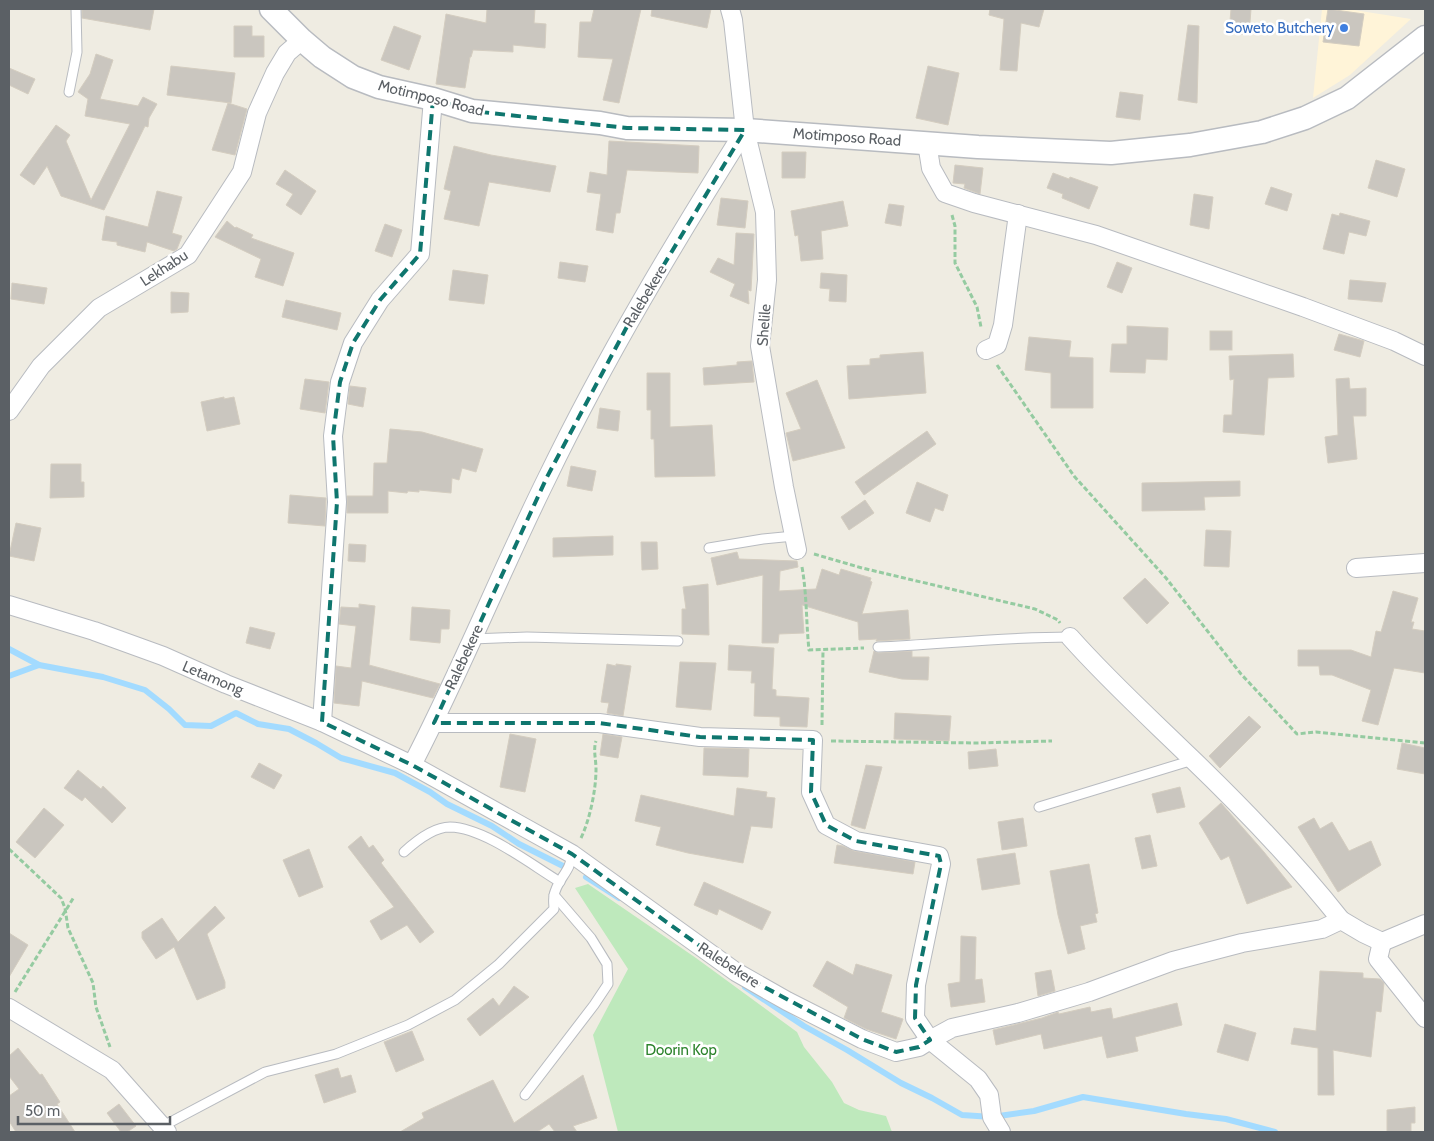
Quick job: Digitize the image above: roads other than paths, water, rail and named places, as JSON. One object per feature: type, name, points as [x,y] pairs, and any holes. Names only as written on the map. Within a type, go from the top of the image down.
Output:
[{"type":"street","name":"Motimposo Road","points":[[271,9],[322,57],[353,77],[379,87],[432,99],[472,111],[600,123],[627,128],[745,130],[926,143],[1111,153],[1190,145],[1262,132],[1305,118],[1348,98],[1425,37]]},
{"type":"street","points":[[730,9],[733,20],[745,130]]},
{"type":"street","name":"Lekhabu","points":[[9,411],[41,366],[99,308],[188,255],[242,172],[257,113],[275,73],[287,53],[302,40]]},
{"type":"street","points":[[322,722],[337,502],[333,436],[340,382],[353,343],[380,300],[420,254],[432,99]]},
{"type":"street","name":"Shelile","points":[[745,130],[765,212],[768,280],[760,346],[795,543]]},
{"type":"street","name":"Ralebekere","points":[[745,130],[630,321],[547,477],[434,723],[412,765],[572,854],[736,972],[862,1039],[896,1052],[919,1047],[952,1028],[1018,1013],[1089,992],[1173,961],[1242,943],[1322,929],[1341,920]]},
{"type":"street","points":[[926,143],[931,168],[944,193],[1096,236],[1303,306],[1394,341],[1425,356]]},
{"type":"street","points":[[986,350],[997,345],[1003,325],[1018,214]]},
{"type":"street","points":[[1356,568],[1425,563]]},
{"type":"street","name":"Letamong","points":[[9,605],[94,631],[163,656],[226,684],[322,722],[412,765]]},
{"type":"street","points":[[1070,637],[1101,672],[1279,846],[1341,920],[1382,942],[1425,924]]},
{"type":"street","points":[[434,723],[600,724],[700,737],[817,738],[811,792],[826,825],[856,841],[939,856],[941,864],[916,985],[915,1018],[930,1040],[978,1079],[989,1095],[992,1117],[1001,1132]]},
{"type":"street","points":[[1382,942],[1378,958],[1425,1018]]},
{"type":"street","points":[[11,1002],[112,1070],[165,1129]]},
{"type":"lane","points":[[69,92],[77,52],[76,9]]},
{"type":"lane","points":[[709,548],[795,543]]},
{"type":"lane","points":[[878,647],[1034,637],[1070,637]]},
{"type":"lane","points":[[472,640],[526,638],[678,642]]},
{"type":"lane","points":[[1039,807],[1193,760]]},
{"type":"lane","points":[[404,852],[422,836],[449,827],[472,831],[497,843],[560,882]]},
{"type":"lane","points":[[165,1129],[265,1072],[336,1054],[408,1025],[455,1000],[499,964],[554,909],[554,895],[572,864],[572,854]]},
{"type":"lane","points":[[525,1096],[608,984],[607,964],[592,938],[554,895]]},
{"type":"waterway","points":[[9,649],[39,665],[103,677],[145,690],[169,709],[185,725],[211,726],[236,713],[258,724],[289,729],[341,758],[395,773],[430,792],[447,804],[492,826],[519,844],[563,866]]},
{"type":"waterway","points":[[9,676],[39,665]]},
{"type":"waterway","points":[[586,877],[619,898]]},
{"type":"waterway","points":[[745,987],[804,1026],[901,1083],[962,1115],[992,1117],[1034,1111],[1083,1097],[1226,1119],[1275,1132]]},
{"type":"place","name":"Soweto Butchery","points":[[1344,28]]},
{"type":"park label","name":"Doorin Kop","points":[[681,1050]]}]
